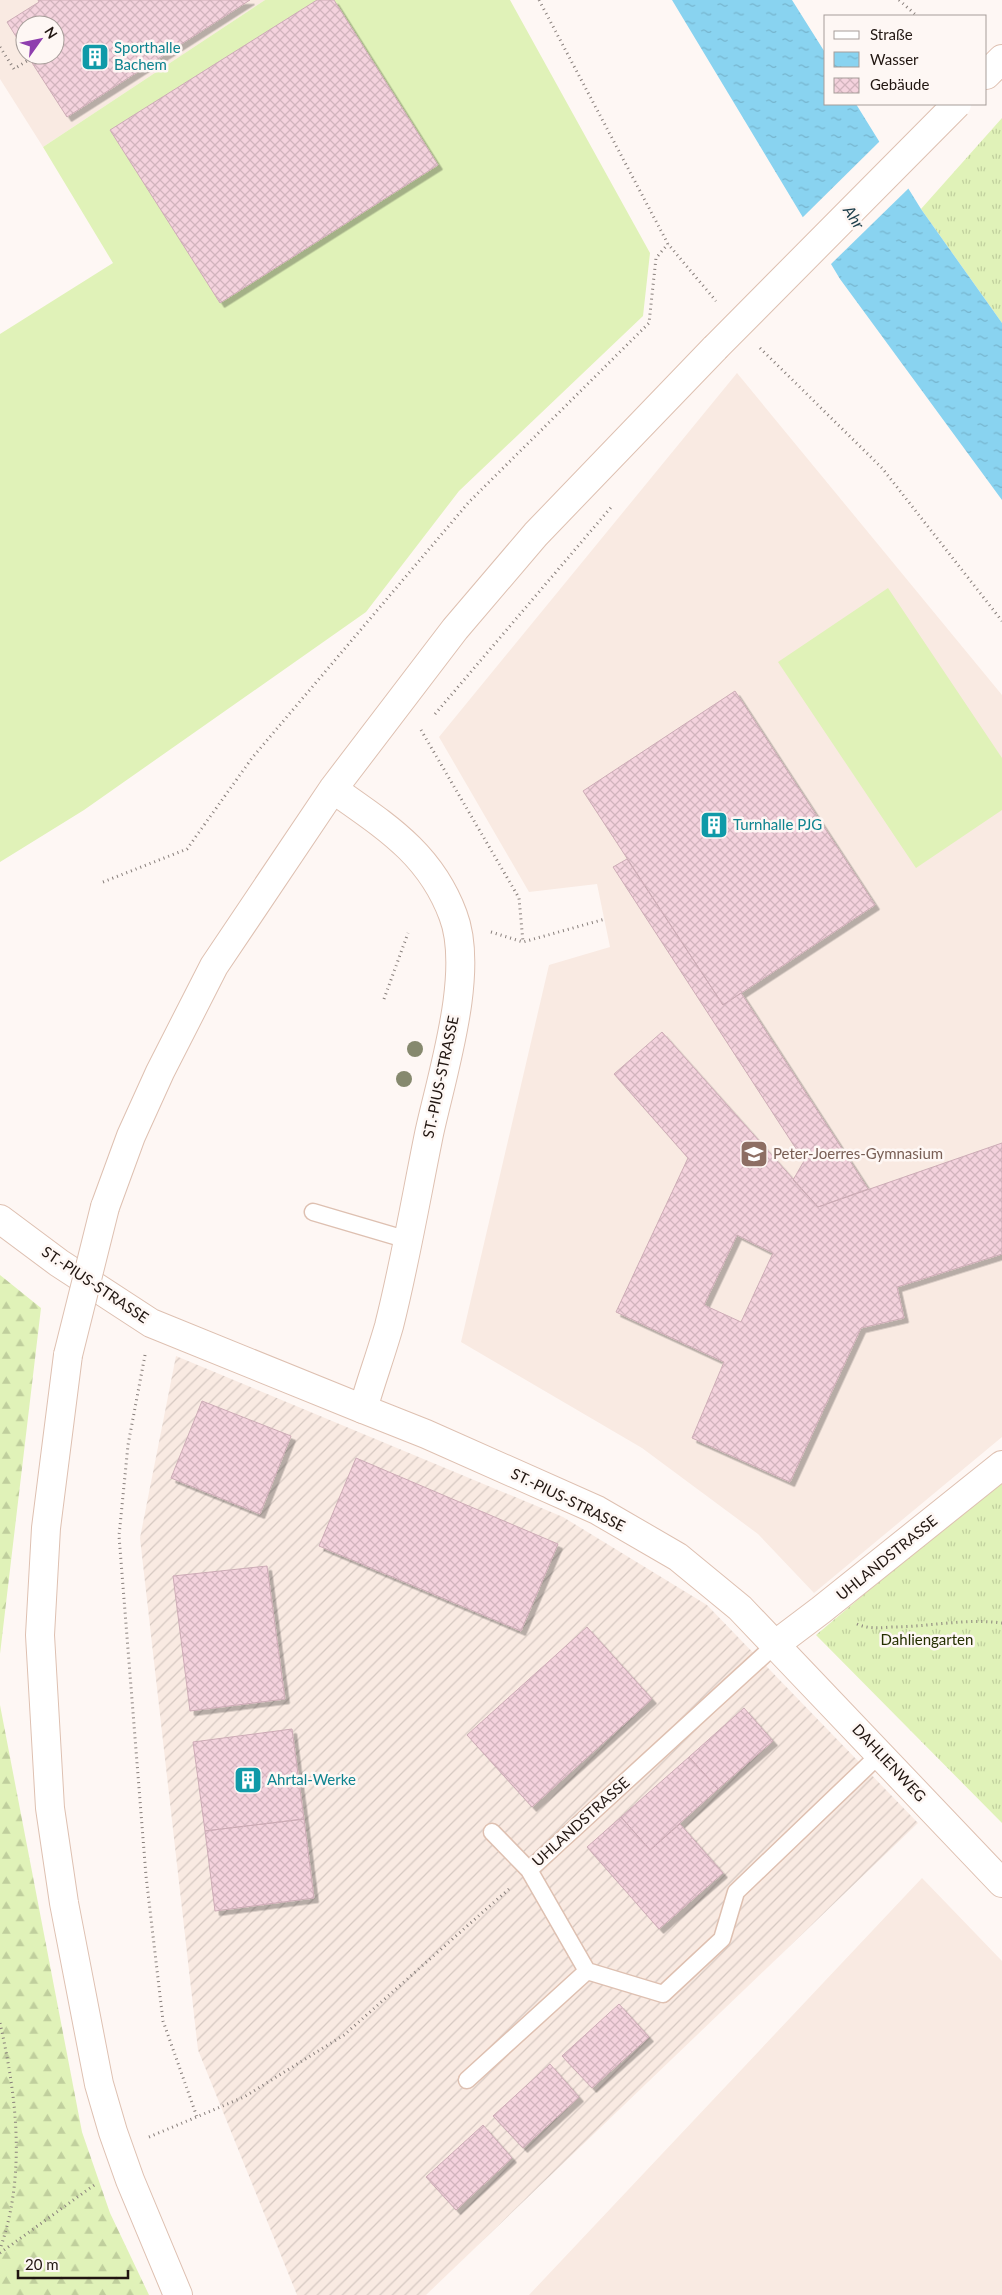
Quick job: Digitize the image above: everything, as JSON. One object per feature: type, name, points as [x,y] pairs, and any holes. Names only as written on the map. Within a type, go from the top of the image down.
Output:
[{"type":"main road","points":[[987,74],[1002,59]]},
{"type":"main road","points":[[178,2295],[130,2180],[99,2084],[64,1904],[50,1808],[40,1635],[46,1528],[68,1356],[105,1207],[131,1136],[160,1072],[214,966],[333,789],[455,629],[536,534],[715,348],[956,105]]},
{"type":"main road","name":"ST.-PIUS-STRASSE","points":[[333,789],[398,836],[417,855],[438,883],[454,916],[462,954],[458,998],[408,1240],[388,1326],[363,1409]]},
{"type":"main road","name":"ST.-PIUS-STRASSE","points":[[0,1219],[59,1262],[151,1323],[426,1434],[613,1519],[678,1557],[740,1608],[776,1644]]},
{"type":"main road","name":"UHLANDSTRASSE","points":[[776,1644],[1002,1465]]},
{"type":"main road","name":"DAHLIENWEG","points":[[776,1644],[1002,1882]]},
{"type":"lane","points":[[313,1212],[408,1240]]},
{"type":"lane","name":"UHLANDSTRASSE","points":[[529,1870],[776,1644]]},
{"type":"lane","points":[[492,1832],[529,1870],[587,1971],[662,1994],[722,1939],[736,1892],[880,1754]]},
{"type":"lane","points":[[467,2080],[587,1971]]},
{"type":"path","points":[[539,0],[668,244],[716,302]]},
{"type":"path","points":[[899,0],[915,15]]},
{"type":"path","points":[[0,47],[14,69],[20,65]]},
{"type":"path","points":[[103,882],[187,849],[252,758],[469,502],[648,323],[656,258],[668,244]]},
{"type":"path","points":[[753,341],[882,468],[1002,621]]},
{"type":"path","points":[[433,716],[619,498]]},
{"type":"path","points":[[427,723],[420,731],[519,898],[523,942]]},
{"type":"path","points":[[485,930],[523,942],[604,919]]},
{"type":"path","points":[[384,999],[408,933]]},
{"type":"path","points":[[151,1323],[128,1445],[119,1536],[146,1876],[163,2020],[197,2117]]},
{"type":"path","points":[[821,1610],[866,1628],[920,1627],[990,1621],[1002,1623]]},
{"type":"path","name":"UHLANDSTRASSE","points":[[145,2139],[244,2097],[344,2035],[529,1870]]},
{"type":"path","points":[[0,2024],[15,2115],[16,2181],[10,2220],[0,2249]]},
{"type":"path","points":[[0,2253],[101,2180]]},
{"type":"shaded area","name":"Sporthalle Bachem","points":[[0,0],[265,0],[43,147],[0,79]]},
{"type":"shaded area","name":"Peter-Joerres-Gymnasium","points":[[737,373],[1002,695],[1002,1437],[814,1593],[758,1534],[642,1448],[461,1342],[549,965],[610,947],[597,884],[529,892],[439,737]]},
{"type":"shaded area","points":[[176,1356],[563,1517],[707,1605],[918,1823],[426,2295],[297,2295],[198,2050],[140,1538]]},
{"type":"shaded area","points":[[922,1878],[1002,1961],[1002,2295],[529,2295]]},
{"type":"green space","points":[[265,0],[510,0],[650,253],[643,316],[459,491],[366,612],[84,810],[0,862],[0,334],[113,263],[43,147]]},
{"type":"green space","points":[[1002,118],[1002,323],[921,209]]},
{"type":"green space","points":[[888,588],[1002,758],[1002,810],[916,868],[778,662]]},
{"type":"green space","points":[[0,1275],[41,1308],[0,1654]]},
{"type":"green space","name":"Dahliengarten","points":[[1002,1478],[1002,1823],[816,1635]]},
{"type":"green space","points":[[0,1705],[82,2132],[110,2213],[149,2295],[0,2295]]},
{"type":"water","name":"Ahr","points":[[672,0],[792,0],[824,51],[824,105],[857,105],[921,209],[1002,323],[1002,500],[840,279]]},
{"type":"pier","points":[[881,140],[910,187],[829,266],[801,219]]},
{"type":"building","name":"Sporthalle Bachem","points":[[38,0],[250,0],[67,117],[33,65],[65,65],[65,15],[18,15],[39,2]]},
{"type":"building","points":[[317,0],[334,0],[438,165],[220,303],[110,130]]},
{"type":"building","name":"Sporthalle Bachem","points":[[15,17],[15,35],[7,22]]},
{"type":"building","name":"Turnhalle PJG","points":[[735,691],[875,905],[723,1005],[583,791]]},
{"type":"building","points":[[627,859],[723,1005],[741,993],[868,1189],[818,1207],[793,1180],[804,1161],[613,867]]},
{"type":"building","points":[[662,1032],[818,1207],[1002,1143],[1002,1254],[897,1287],[904,1318],[861,1328],[790,1482],[692,1438],[724,1362],[616,1312],[688,1158],[614,1074]],"holes":[[[737,1235],[773,1253],[741,1322],[704,1305]]]},
{"type":"building","points":[[202,1401],[291,1436],[260,1514],[171,1478]]},
{"type":"building","points":[[356,1458],[558,1544],[521,1631],[319,1546]]},
{"type":"building","points":[[267,1566],[285,1699],[190,1711],[173,1576]]},
{"type":"building","points":[[587,1627],[652,1699],[532,1807],[467,1735]]},
{"type":"building","points":[[744,1708],[773,1741],[718,1789],[689,1757]]},
{"type":"building","name":"Ahrtal-Werke","points":[[292,1729],[304,1819],[205,1831],[193,1742]]},
{"type":"building","points":[[689,1757],[718,1789],[650,1850],[621,1817]]},
{"type":"building","points":[[621,1817],[650,1850],[680,1824],[723,1873],[659,1929],[587,1847]]},
{"type":"building","name":"Ahrtal-Werke","points":[[304,1819],[314,1898],[215,1911],[205,1831]]},
{"type":"building","points":[[619,2004],[649,2037],[592,2088],[562,2056]]},
{"type":"building","points":[[550,2064],[579,2097],[523,2148],[493,2116]]},
{"type":"building","points":[[483,2125],[512,2158],[456,2210],[426,2177]]},
{"type":"place","name":"Sporthalle Bachem","points":[[95,57]]},
{"type":"place","name":"Turnhalle PJG","points":[[714,825]]},
{"type":"place","name":"Peter-Joerres-Gymnasium","points":[[754,1154]]},
{"type":"place","name":"Ahrtal-Werke","points":[[248,1780]]}]
